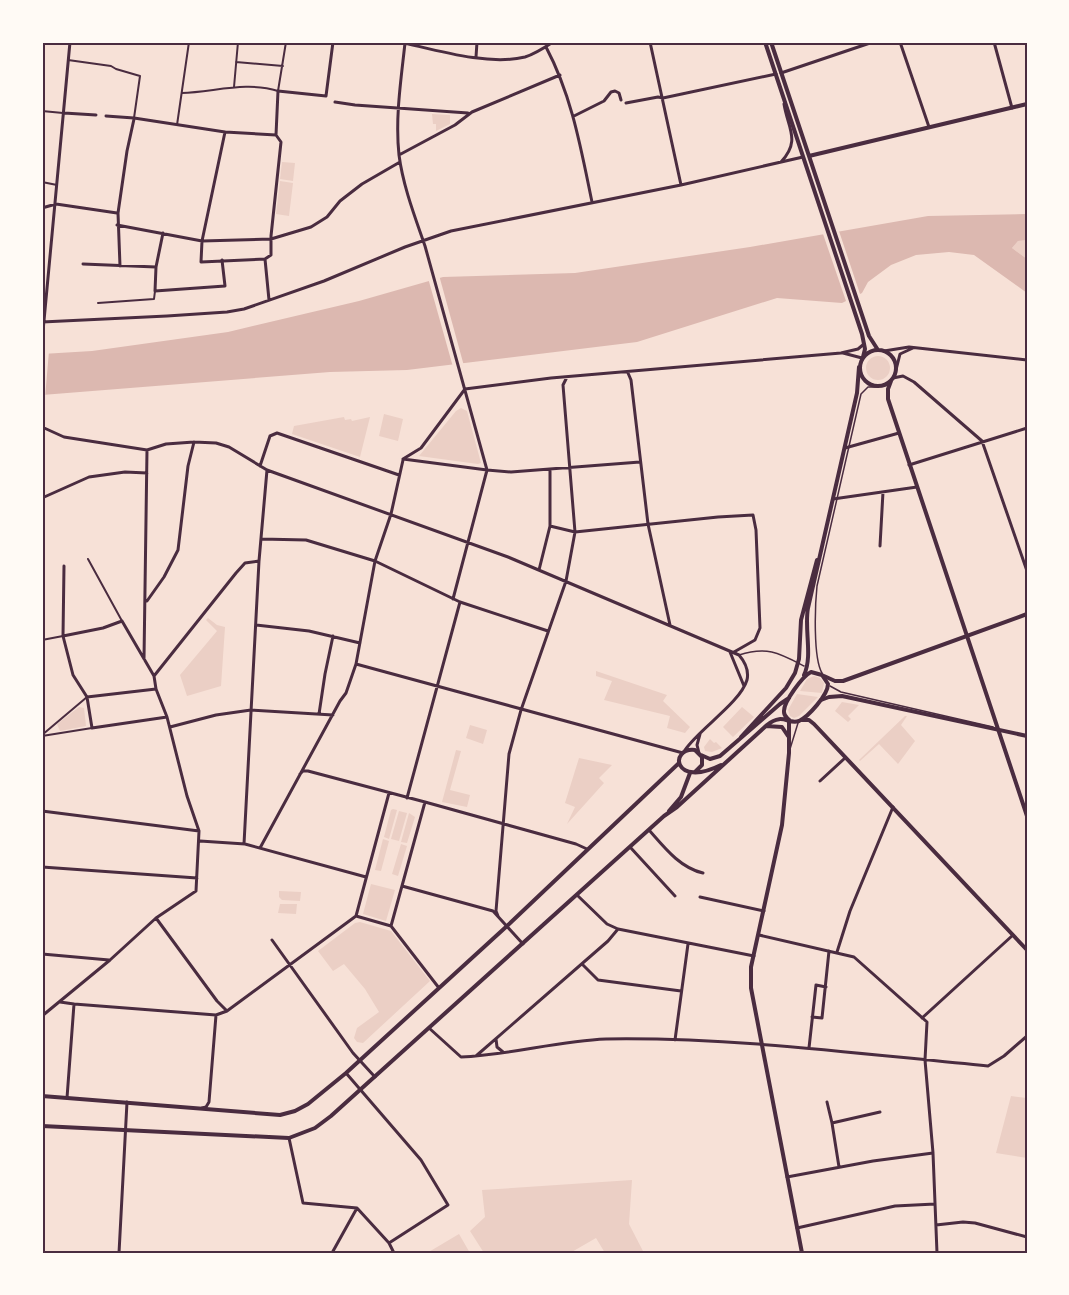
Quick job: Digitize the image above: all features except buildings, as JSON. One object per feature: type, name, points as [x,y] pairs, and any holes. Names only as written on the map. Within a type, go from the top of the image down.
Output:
[{"type":"main road","points":[[765,42],[809,156],[809,166],[864,340],[863,358],[859,367],[846,447],[807,612],[807,668],[784,711],[789,720],[789,753],[781,835],[751,967],[751,988],[760,1044],[802,1253]]},
{"type":"main road","points":[[771,42],[782,92],[803,157],[809,166],[870,339],[878,350]]},
{"type":"main road","points":[[803,157],[1027,104]]},
{"type":"main road","points":[[863,358],[870,352],[878,350],[884,351],[894,360],[896,370],[888,389],[888,399],[1027,816]]},
{"type":"main road","points":[[859,367],[865,381],[877,387],[892,380]]},
{"type":"main road","points":[[741,737],[786,688],[793,676],[798,663],[801,620],[813,568],[821,549]]},
{"type":"main road","points":[[802,679],[809,673],[816,672],[835,681],[843,681],[1027,614]]},
{"type":"main road","points":[[799,721],[828,691],[828,682],[824,676]]},
{"type":"main road","points":[[42,1096],[280,1115],[295,1111],[308,1104],[346,1073],[507,926],[679,763],[684,752],[692,750],[708,759],[718,758],[792,695]]},
{"type":"main road","points":[[821,700],[842,696],[1027,736]]},
{"type":"main road","points":[[664,816],[677,807],[765,726],[777,719],[813,722],[1027,950]]},
{"type":"main road","points":[[765,726],[782,727],[788,736]]},
{"type":"main road","points":[[42,1126],[290,1138],[315,1128],[375,1077],[664,816],[681,797],[692,773],[702,765],[700,754]]},
{"type":"main road","points":[[679,763],[683,770],[692,773],[712,769],[724,763]]},
{"type":"street","points":[[42,342],[70,42]]},
{"type":"street","points":[[177,125],[189,42]]},
{"type":"street","points":[[234,87],[238,42]]},
{"type":"street","points":[[225,132],[202,241],[201,262],[265,259],[271,255],[281,142],[276,135],[278,91],[286,42]]},
{"type":"street","points":[[182,93],[234,87],[262,87],[326,96],[333,42]]},
{"type":"street","points":[[400,42],[476,57],[504,60],[531,55],[553,42]]},
{"type":"street","points":[[476,57],[477,42]]},
{"type":"street","points":[[650,42],[681,185]]},
{"type":"street","points":[[626,103],[663,98],[778,73],[873,42]]},
{"type":"street","points":[[900,42],[929,127]]},
{"type":"street","points":[[994,42],[1012,108]]},
{"type":"street","points":[[405,43],[398,109],[400,162],[426,247],[487,470],[453,599]]},
{"type":"street","points":[[546,47],[560,75],[574,116],[592,202]]},
{"type":"street","points":[[68,60],[111,66],[140,76],[118,213],[120,266]]},
{"type":"street","points":[[236,62],[283,66]]},
{"type":"street","points":[[399,155],[455,125],[472,112],[560,75]]},
{"type":"street","points":[[574,116],[604,101],[611,92],[619,93],[621,100]]},
{"type":"street","points":[[780,163],[790,150],[793,140],[782,92]]},
{"type":"street","points":[[335,102],[398,109],[472,112]]},
{"type":"street","points":[[42,111],[96,115]]},
{"type":"street","points":[[106,116],[225,132],[276,135]]},
{"type":"street","points":[[43,322],[227,312],[244,309],[324,281],[423,239],[451,231],[681,185],[803,157]]},
{"type":"street","points":[[117,225],[202,241],[271,239],[311,226],[327,217],[340,201],[362,184],[400,162]]},
{"type":"street","points":[[42,182],[57,185]]},
{"type":"street","points":[[42,207],[56,204],[118,213]]},
{"type":"street","points":[[99,303],[154,299],[156,267],[163,232]]},
{"type":"street","points":[[265,259],[269,300]]},
{"type":"street","points":[[156,291],[225,286],[222,260]]},
{"type":"street","points":[[83,264],[156,267]]},
{"type":"street","points":[[260,848],[346,693],[361,643],[375,561],[391,514],[403,459],[421,448],[465,389],[567,377],[841,352],[858,349],[864,340]]},
{"type":"street","points":[[884,351],[906,346],[1027,360]]},
{"type":"street","points":[[896,370],[900,354],[915,348]]},
{"type":"street","points":[[841,352],[863,358]]},
{"type":"street","points":[[623,373],[628,374],[631,378],[648,524],[670,625]]},
{"type":"street","points":[[892,380],[903,376],[914,382],[982,441],[1027,571]]},
{"type":"street","points":[[498,916],[509,754],[521,710],[566,581],[575,532],[563,385],[567,377]]},
{"type":"street","points":[[42,428],[64,437],[147,450],[166,444],[194,442],[216,443],[229,447],[267,470],[539,570],[734,652],[739,655],[746,666],[747,677],[744,686],[694,738],[684,752],[356,664]]},
{"type":"street","points":[[909,465],[1027,428]]},
{"type":"street","points":[[260,466],[270,436],[277,432],[399,474]]},
{"type":"street","points":[[846,447],[898,433]]},
{"type":"street","points":[[146,602],[164,577],[178,550],[188,466],[194,442]]},
{"type":"street","points":[[144,659],[147,450]]},
{"type":"street","points":[[403,459],[511,472],[640,462]]},
{"type":"street","points":[[244,844],[259,561],[267,470]]},
{"type":"street","points":[[539,570],[550,526],[550,470]]},
{"type":"street","points":[[42,498],[89,477],[125,472],[147,473]]},
{"type":"street","points":[[835,499],[917,486]]},
{"type":"street","points":[[880,546],[883,492]]},
{"type":"street","points":[[550,526],[575,532],[753,515],[756,522],[760,628],[755,640],[734,652]]},
{"type":"street","points":[[261,539],[306,540],[375,561],[460,602],[548,631]]},
{"type":"street","points":[[42,1016],[110,960],[156,918],[196,891],[199,831],[154,676],[88,559]]},
{"type":"street","points":[[154,676],[245,563],[259,561]]},
{"type":"street","points":[[64,566],[63,636],[73,675],[87,697],[92,728]]},
{"type":"street","points":[[407,798],[460,602]]},
{"type":"street","points":[[42,640],[103,628],[122,621]]},
{"type":"street","points":[[256,626],[309,631],[361,643]]},
{"type":"street","points":[[320,714],[333,636]]},
{"type":"street","points":[[726,649],[732,654],[734,666],[744,686]]},
{"type":"street","points":[[42,735],[87,697],[156,689]]},
{"type":"street","points":[[170,727],[216,715],[251,710],[333,715]]},
{"type":"street","points":[[42,735],[167,717]]},
{"type":"street","points":[[700,754],[697,743],[701,733]]},
{"type":"street","points":[[820,781],[846,757]]},
{"type":"street","points":[[300,774],[307,771],[425,802],[576,844],[589,850]]},
{"type":"street","points":[[60,1002],[216,1015],[226,1011],[356,916],[389,793]]},
{"type":"street","points":[[391,926],[425,802]]},
{"type":"street","points":[[837,952],[850,911],[893,807]]},
{"type":"street","points":[[42,811],[199,831]]},
{"type":"street","points":[[649,830],[675,857],[691,869],[703,873]]},
{"type":"street","points":[[200,841],[244,844],[366,877]]},
{"type":"street","points":[[630,847],[675,896]]},
{"type":"street","points":[[42,867],[197,878]]},
{"type":"street","points":[[402,886],[491,910],[523,944]]},
{"type":"street","points":[[577,895],[607,924],[618,929],[754,956]]},
{"type":"street","points":[[700,897],[764,911]]},
{"type":"street","points":[[356,916],[391,926],[439,988]]},
{"type":"street","points":[[156,918],[226,1011]]},
{"type":"street","points":[[475,1057],[608,941],[618,929]]},
{"type":"street","points":[[759,935],[854,957],[927,1022],[925,1060],[933,1153],[937,1253]]},
{"type":"street","points":[[922,1018],[1013,935]]},
{"type":"street","points":[[272,940],[375,1077]]},
{"type":"street","points":[[675,1040],[688,943]]},
{"type":"street","points":[[812,1017],[822,1018],[829,951]]},
{"type":"street","points":[[42,954],[110,960]]},
{"type":"street","points":[[582,964],[598,980],[681,991]]},
{"type":"street","points":[[809,1048],[816,985],[826,987]]},
{"type":"street","points":[[67,1098],[74,1004]]},
{"type":"street","points":[[201,1108],[206,1107],[209,1101],[216,1015]]},
{"type":"street","points":[[429,1028],[461,1057],[604,1040],[675,1040],[809,1048],[988,1066],[1004,1056],[1027,1036]]},
{"type":"street","points":[[496,1039],[497,1047],[503,1052]]},
{"type":"street","points":[[346,1073],[421,1160],[447,1205],[388,1243]]},
{"type":"street","points":[[119,1253],[127,1102]]},
{"type":"street","points":[[827,1102],[839,1167]]},
{"type":"street","points":[[832,1123],[880,1112]]},
{"type":"street","points":[[290,1138],[303,1203],[357,1208],[394,1253]]},
{"type":"street","points":[[786,1177],[933,1153]]},
{"type":"street","points":[[797,1228],[895,1206],[935,1204]]},
{"type":"street","points":[[332,1253],[357,1208]]},
{"type":"street","points":[[936,1225],[975,1223],[1027,1237]]},
{"type":"lane","points":[[846,447],[861,394],[868,387],[877,387]]},
{"type":"lane","points":[[824,676],[818,663],[816,596],[835,499]]},
{"type":"lane","points":[[739,655],[758,650],[769,651],[816,672]]},
{"type":"lane","points":[[828,682],[832,688],[841,692],[989,724],[999,730]]},
{"type":"lane","points":[[789,753],[799,721]]},
{"type":"shaded area","points":[[432,114],[450,115],[450,124],[436,131]]},
{"type":"shaded area","points":[[282,162],[295,163],[293,181],[280,179]]},
{"type":"shaded area","points":[[280,181],[293,183],[289,216],[276,214]]},
{"type":"shaded area","points":[[1027,214],[1027,240],[1018,241],[1012,248],[1027,259],[1027,293],[974,255],[949,252],[916,255],[891,265],[868,282],[862,293],[842,303],[777,298],[637,342],[407,370],[330,372],[42,395],[42,354],[92,351],[228,332],[359,301],[443,277],[575,273],[750,247],[928,216]]},
{"type":"shaded area","points":[[1027,240],[1027,259],[1012,248],[1018,241]]},
{"type":"shaded area","points":[[878,356],[887,359],[890,368],[887,377],[878,380],[869,377],[866,368],[869,359]]},
{"type":"shaded area","points":[[461,408],[467,411],[481,463],[419,456],[456,411]]},
{"type":"shaded area","points":[[384,414],[403,419],[398,441],[379,436]]},
{"type":"shaded area","points":[[344,417],[345,420],[351,419],[352,421],[370,417],[360,457],[292,434],[294,426]]},
{"type":"shaded area","points":[[208,618],[217,625],[225,627],[221,686],[187,696],[180,675],[217,631],[206,620]]},
{"type":"shaded area","points":[[596,671],[667,695],[663,701],[690,727],[685,733],[667,728],[670,716],[604,700],[612,681],[596,676]]},
{"type":"shaded area","points":[[814,676],[820,678],[824,683],[822,693],[800,691],[807,679]]},
{"type":"shaded area","points":[[797,694],[818,697],[794,718],[790,716],[788,710]]},
{"type":"shaded area","points":[[842,702],[859,705],[848,716],[851,719],[848,722],[835,711]]},
{"type":"shaded area","points":[[79,707],[84,708],[86,726],[60,731],[57,724]]},
{"type":"shaded area","points":[[742,707],[754,717],[733,737],[723,727]]},
{"type":"shaded area","points":[[907,716],[901,725],[915,741],[898,764],[879,744],[859,760]]},
{"type":"shaded area","points":[[470,725],[487,730],[483,744],[466,738]]},
{"type":"shaded area","points":[[710,739],[722,748],[712,752],[705,751],[704,747]]},
{"type":"shaded area","points":[[456,750],[461,751],[450,790],[470,795],[467,807],[442,802]]},
{"type":"shaded area","points":[[579,758],[612,765],[599,778],[604,783],[567,824],[575,807],[565,803]]},
{"type":"shaded area","points":[[393,809],[397,810],[389,839],[384,837]]},
{"type":"shaded area","points":[[399,811],[407,813],[399,841],[391,839]]},
{"type":"shaded area","points":[[409,813],[415,817],[407,843],[401,842]]},
{"type":"shaded area","points":[[383,839],[389,841],[381,871],[375,870]]},
{"type":"shaded area","points":[[401,844],[407,846],[398,876],[392,874]]},
{"type":"shaded area","points":[[371,884],[395,890],[386,921],[363,914]]},
{"type":"shaded area","points":[[279,891],[301,892],[300,901],[282,900],[279,897]]},
{"type":"shaded area","points":[[280,904],[297,904],[296,914],[278,913]]},
{"type":"shaded area","points":[[360,922],[391,931],[430,981],[363,1043],[357,1042],[354,1038],[357,1028],[379,1012],[365,989],[344,964],[333,971],[318,951],[355,923]]},
{"type":"shaded area","points":[[1011,1096],[1027,1098],[1027,1158],[996,1153]]},
{"type":"shaded area","points":[[632,1180],[629,1224],[644,1253],[605,1253],[596,1238],[570,1253],[484,1253],[470,1231],[485,1217],[482,1190]]},
{"type":"shaded area","points":[[459,1234],[470,1253],[427,1253]]},
{"type":"pier","points":[[838,228],[861,297],[847,304],[822,231]]},
{"type":"pier","points":[[439,275],[464,366],[453,367],[428,278]]},
{"type":"pier","points":[[42,351],[49,351],[45,398],[42,398]]}]
